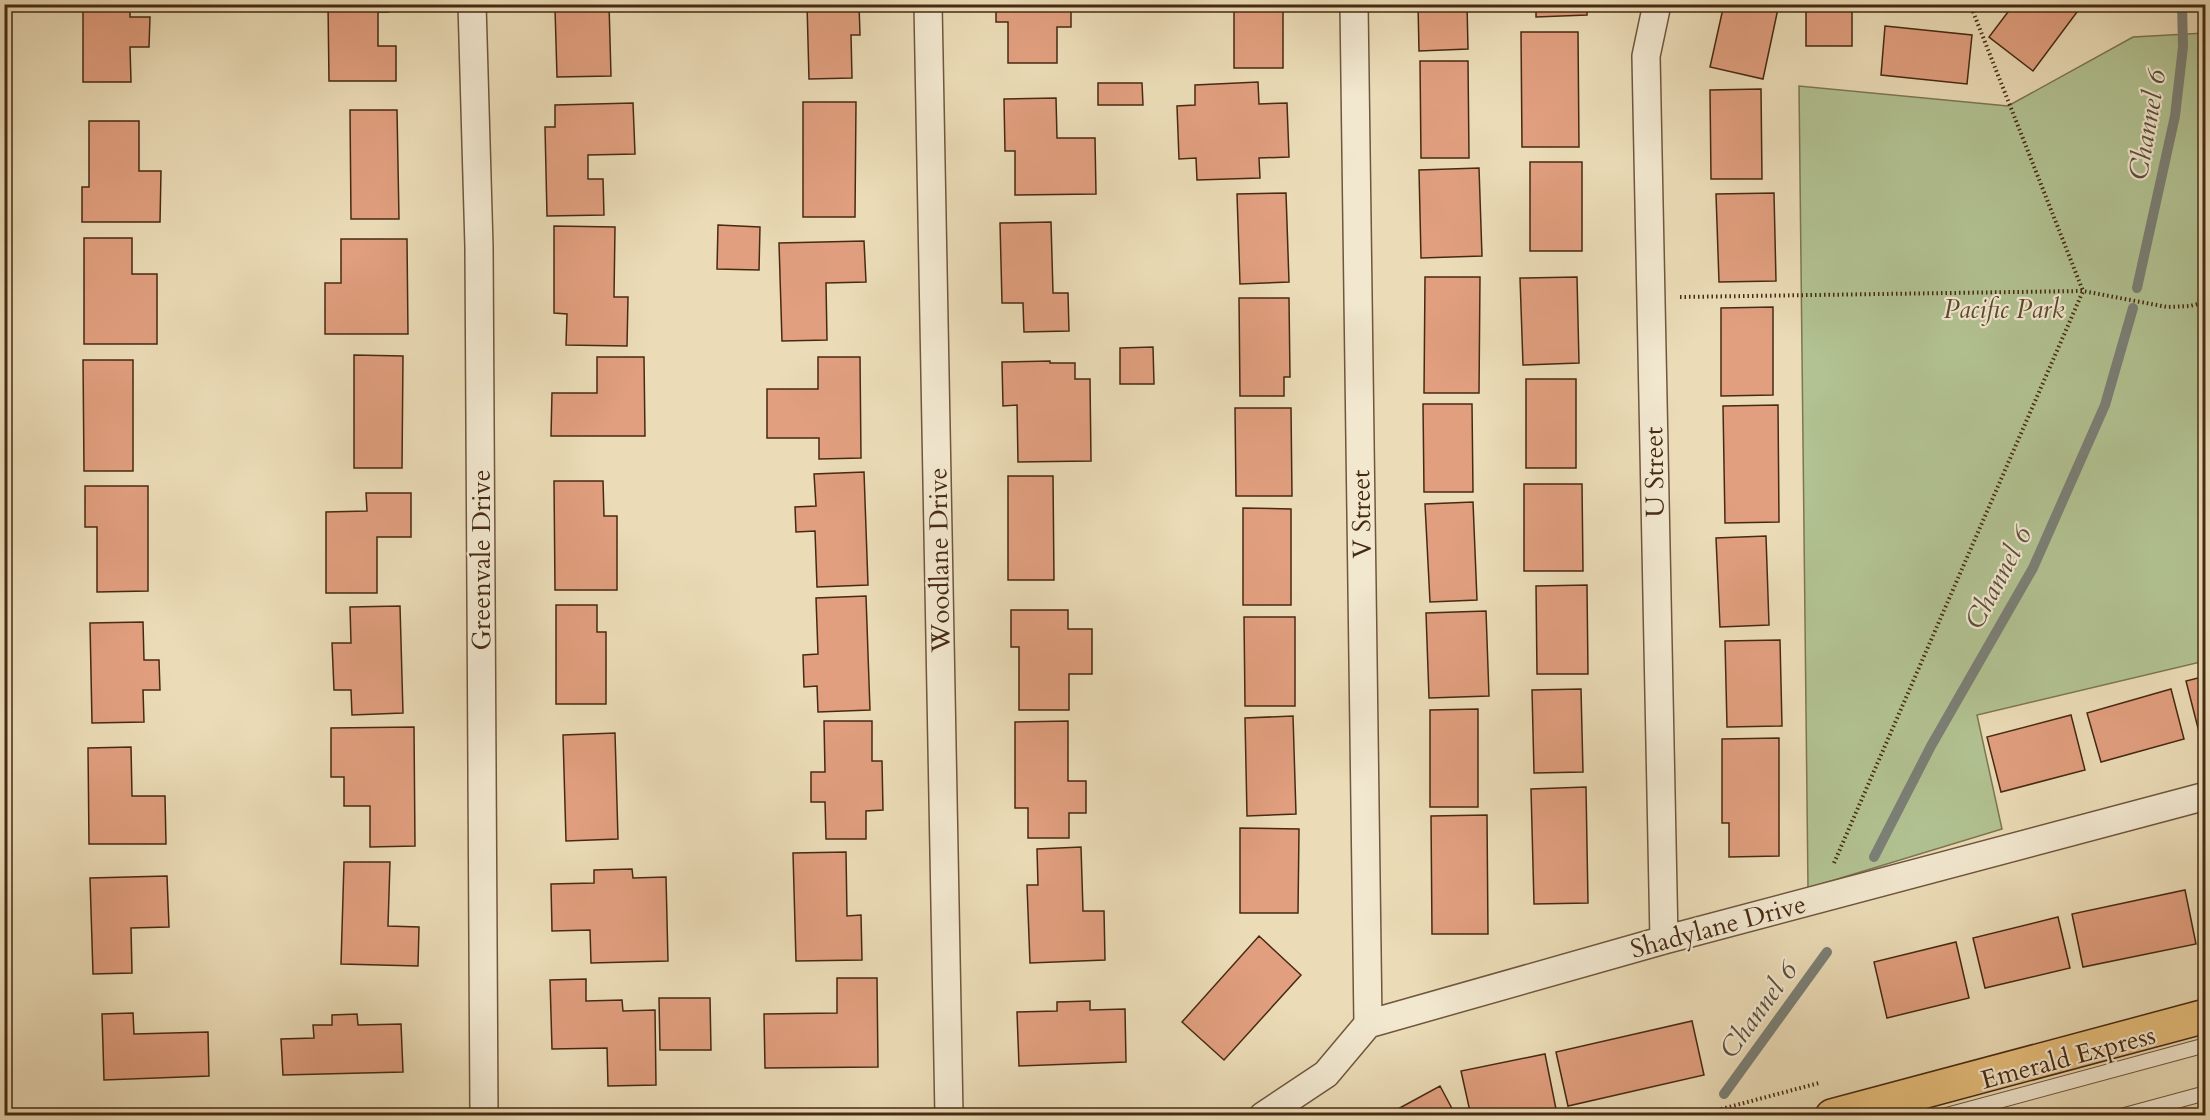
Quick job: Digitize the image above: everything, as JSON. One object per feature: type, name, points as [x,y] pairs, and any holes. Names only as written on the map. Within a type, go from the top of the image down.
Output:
[{"type":"main road","points":[[1832,1116],[2205,1016]]},
{"type":"street","name":"Greenvale Drive","points":[[472,4],[479,247],[484,1116]]},
{"type":"street","name":"Woodlane Drive","points":[[928,4],[949,1116]]},
{"type":"street","name":"V Street","points":[[1354,4],[1368,1024]]},
{"type":"street","name":"U Street","points":[[1657,4],[1646,56],[1664,940]]},
{"type":"street","name":"Shadylane Drive","points":[[1368,1024],[1664,940],[2205,796]]},
{"type":"street","points":[[1263,1116],[1326,1074],[1368,1024]]},
{"type":"lane","name":"Emerald Express","points":[[1943,1116],[2205,1045]]},
{"type":"lane","points":[[2121,1116],[2205,1093]]},
{"type":"path","points":[[1838,894],[1834,861],[2083,291],[1970,4]]},
{"type":"path","points":[[1651,297],[2083,291],[2167,307],[2190,306],[2205,302]]},
{"type":"green space","name":"Pacific Park","points":[[2205,33],[2205,661],[1977,715],[2002,829],[1808,888],[1799,86],[2008,106],[2133,37]]},
{"type":"building","points":[[83,4],[130,4],[130,17],[150,17],[149,47],[130,47],[131,82],[83,82]]},
{"type":"building","points":[[328,4],[388,4],[388,12],[378,12],[378,46],[396,46],[396,81],[329,81]]},
{"type":"building","points":[[545,4],[609,4],[611,76],[557,77],[555,8],[545,8]]},
{"type":"building","points":[[807,4],[859,4],[860,35],[851,35],[852,78],[809,79]]},
{"type":"building","points":[[996,4],[1071,4],[1071,27],[1057,27],[1057,63],[1008,63],[1008,22],[996,22]]},
{"type":"building","points":[[1234,4],[1283,4],[1283,68],[1234,68]]},
{"type":"building","points":[[1418,4],[1467,4],[1468,49],[1419,51]]},
{"type":"building","points":[[1536,4],[1587,4],[1587,15],[1536,17]]},
{"type":"building","points":[[1724,4],[1779,4],[1763,79],[1710,67]]},
{"type":"building","points":[[1806,4],[1852,4],[1852,46],[1806,46]]},
{"type":"building","points":[[2014,4],[2083,4],[2033,71],[1989,37]]},
{"type":"building","points":[[1885,26],[1972,35],[1967,84],[1881,75]]},
{"type":"building","points":[[1521,32],[1578,32],[1579,147],[1522,147]]},
{"type":"building","points":[[1420,61],[1468,61],[1469,158],[1421,158]]},
{"type":"building","points":[[1258,82],[1259,104],[1287,103],[1289,157],[1259,158],[1260,178],[1197,180],[1196,158],[1179,159],[1177,106],[1195,105],[1195,85]]},
{"type":"building","points":[[1098,83],[1142,83],[1143,105],[1098,105]]},
{"type":"building","points":[[1761,89],[1762,179],[1711,179],[1710,90]]},
{"type":"building","points":[[1056,98],[1057,138],[1095,138],[1096,194],[1015,195],[1015,151],[1005,151],[1004,99]]},
{"type":"building","points":[[803,102],[856,102],[855,217],[803,217]]},
{"type":"building","points":[[633,103],[635,154],[588,155],[588,179],[603,179],[604,215],[547,216],[545,127],[555,127],[555,105]]},
{"type":"building","points":[[350,110],[397,110],[399,219],[351,219]]},
{"type":"building","points":[[89,121],[139,121],[139,171],[161,171],[160,222],[82,222],[82,187],[89,187]]},
{"type":"building","points":[[1530,162],[1582,162],[1582,251],[1530,251]]},
{"type":"building","points":[[1479,168],[1482,256],[1421,258],[1419,170]]},
{"type":"building","points":[[1286,193],[1289,282],[1240,284],[1237,194]]},
{"type":"building","points":[[1774,193],[1776,281],[1719,282],[1716,194]]},
{"type":"building","points":[[1051,222],[1053,293],[1068,293],[1069,331],[1024,332],[1023,303],[1002,303],[1000,223]]},
{"type":"building","points":[[718,225],[760,227],[759,270],[717,269]]},
{"type":"building","points":[[554,226],[615,227],[614,297],[628,297],[627,346],[566,345],[567,314],[554,313]]},
{"type":"building","points":[[84,238],[132,238],[132,274],[157,274],[157,344],[84,344]]},
{"type":"building","points":[[341,239],[407,239],[408,334],[325,334],[325,283],[341,283]]},
{"type":"building","points":[[864,241],[866,282],[826,283],[827,340],[782,341],[779,243]]},
{"type":"building","points":[[1425,277],[1480,277],[1479,393],[1424,393]]},
{"type":"building","points":[[1577,277],[1579,363],[1523,365],[1520,278]]},
{"type":"building","points":[[1239,298],[1289,298],[1290,377],[1284,377],[1284,396],[1240,396]]},
{"type":"building","points":[[1773,307],[1773,395],[1721,396],[1721,308]]},
{"type":"building","points":[[1153,347],[1154,384],[1120,384],[1120,348]]},
{"type":"building","points":[[354,355],[403,356],[402,468],[354,468]]},
{"type":"building","points":[[597,357],[644,357],[645,436],[551,436],[552,393],[597,393]]},
{"type":"building","points":[[818,357],[860,357],[861,458],[819,459],[819,438],[767,438],[767,389],[818,389]]},
{"type":"building","points":[[83,360],[133,360],[133,471],[84,471]]},
{"type":"building","points":[[1050,361],[1050,363],[1075,363],[1075,379],[1090,379],[1091,461],[1018,462],[1017,405],[1003,406],[1002,362]]},
{"type":"building","points":[[1526,379],[1576,379],[1576,468],[1526,468]]},
{"type":"building","points":[[1423,404],[1472,404],[1473,492],[1424,492]]},
{"type":"building","points":[[1778,405],[1779,522],[1725,523],[1723,406]]},
{"type":"building","points":[[1235,408],[1291,408],[1292,496],[1236,496]]},
{"type":"building","points":[[864,472],[868,585],[817,587],[815,531],[796,532],[795,507],[816,506],[814,474]]},
{"type":"building","points":[[1008,476],[1053,476],[1054,580],[1008,580]]},
{"type":"building","points":[[554,481],[603,481],[604,516],[617,516],[617,590],[555,590]]},
{"type":"building","points":[[1524,484],[1582,484],[1583,571],[1524,571]]},
{"type":"building","points":[[85,486],[148,486],[148,591],[97,592],[97,527],[85,527]]},
{"type":"building","points":[[366,493],[411,493],[411,537],[377,537],[377,593],[326,593],[326,512],[367,511]]},
{"type":"building","points":[[1473,502],[1477,600],[1430,602],[1425,504]]},
{"type":"building","points":[[1243,508],[1291,509],[1291,605],[1243,605]]},
{"type":"building","points":[[1766,536],[1769,625],[1720,627],[1716,538]]},
{"type":"building","points":[[1587,585],[1588,674],[1537,674],[1536,586]]},
{"type":"building","points":[[866,596],[870,710],[818,712],[817,686],[804,687],[803,655],[818,654],[816,598]]},
{"type":"building","points":[[556,605],[597,605],[597,632],[606,632],[606,704],[556,704]]},
{"type":"building","points":[[400,606],[403,713],[352,715],[351,690],[334,690],[332,643],[351,643],[350,607]]},
{"type":"building","points":[[1011,610],[1068,610],[1068,629],[1092,629],[1092,674],[1069,674],[1069,710],[1019,710],[1019,647],[1011,647]]},
{"type":"building","points":[[1486,611],[1489,696],[1429,698],[1426,613]]},
{"type":"building","points":[[1244,617],[1295,617],[1295,706],[1245,706]]},
{"type":"building","points":[[143,622],[144,660],[159,660],[160,690],[143,690],[144,722],[92,723],[90,623]]},
{"type":"building","points":[[1780,640],[1782,726],[1727,727],[1725,641]]},
{"type":"building","points":[[2206,676],[2206,735],[2200,736],[2186,681]]},
{"type":"building","points":[[1581,689],[1583,772],[1534,773],[1532,690]]},
{"type":"building","points":[[2171,689],[2184,739],[2101,762],[2087,713]]},
{"type":"building","points":[[1478,709],[1478,807],[1430,807],[1430,710]]},
{"type":"building","points":[[2071,715],[2085,770],[2001,792],[1987,737]]},
{"type":"building","points":[[1293,716],[1296,814],[1247,816],[1245,718]]},
{"type":"building","points":[[824,721],[872,721],[872,761],[882,761],[883,810],[866,811],[866,839],[826,839],[825,802],[811,802],[811,772],[825,772]]},
{"type":"building","points":[[1068,721],[1068,781],[1086,781],[1086,813],[1069,813],[1069,838],[1028,838],[1028,808],[1015,808],[1015,722]]},
{"type":"building","points":[[414,727],[415,846],[370,847],[370,806],[344,806],[344,777],[331,777],[331,728]]},
{"type":"building","points":[[615,733],[618,839],[566,841],[563,735]]},
{"type":"building","points":[[1779,738],[1779,856],[1729,857],[1729,823],[1722,823],[1722,739]]},
{"type":"building","points":[[131,747],[132,796],[165,796],[166,844],[89,844],[88,748]]},
{"type":"building","points":[[1586,787],[1588,903],[1534,904],[1531,789]]},
{"type":"building","points":[[1487,815],[1488,934],[1432,934],[1431,816]]},
{"type":"building","points":[[1240,828],[1299,829],[1298,913],[1240,913]]},
{"type":"building","points":[[1081,847],[1083,911],[1104,911],[1105,960],[1030,963],[1027,885],[1038,885],[1037,849]]},
{"type":"building","points":[[846,852],[847,916],[861,915],[862,960],[796,961],[793,853]]},
{"type":"building","points":[[344,862],[390,862],[388,926],[419,927],[418,966],[341,964]]},
{"type":"building","points":[[632,869],[633,878],[666,877],[668,961],[591,963],[590,930],[552,931],[551,884],[594,883],[594,870]]},
{"type":"building","points":[[167,876],[169,927],[131,928],[132,973],[93,974],[90,878]]},
{"type":"building","points":[[2185,890],[2196,944],[2083,967],[2072,914]]},
{"type":"building","points":[[2058,917],[2070,968],[1985,988],[1973,938]]},
{"type":"building","points":[[1259,936],[1301,975],[1224,1060],[1182,1022]]},
{"type":"building","points":[[1956,942],[1969,998],[1887,1018],[1874,962]]},
{"type":"building","points":[[837,978],[877,978],[878,1067],[765,1068],[764,1014],[837,1013]]},
{"type":"building","points":[[586,979],[586,1001],[622,1000],[623,1011],[655,1010],[656,1085],[608,1086],[607,1048],[552,1049],[550,980]]},
{"type":"building","points":[[659,998],[710,998],[711,1050],[660,1050]]},
{"type":"building","points":[[1090,1001],[1090,1010],[1125,1009],[1126,1062],[1019,1066],[1017,1012],[1057,1011],[1057,1002]]},
{"type":"building","points":[[133,1013],[134,1034],[208,1032],[209,1076],[104,1080],[102,1014]]},
{"type":"building","points":[[357,1014],[358,1025],[401,1024],[403,1072],[283,1075],[281,1039],[314,1038],[313,1025],[332,1025],[332,1015]]},
{"type":"building","points":[[1692,1021],[1704,1075],[1568,1106],[1556,1052]]},
{"type":"building","points":[[1545,1054],[1556,1109],[1523,1116],[1471,1116],[1461,1071]]},
{"type":"building","points":[[1440,1086],[1456,1116],[1385,1116]]},
{"type":"waterway","name":"Channel 6","points":[[2137,288],[2175,116],[2183,47],[2182,4]]},
{"type":"waterway","name":"Channel 6","points":[[1874,857],[1931,746],[2033,568],[2105,405],[2133,308]]},
{"type":"waterway","name":"Channel 6","points":[[1724,1094],[1827,952]]}]
